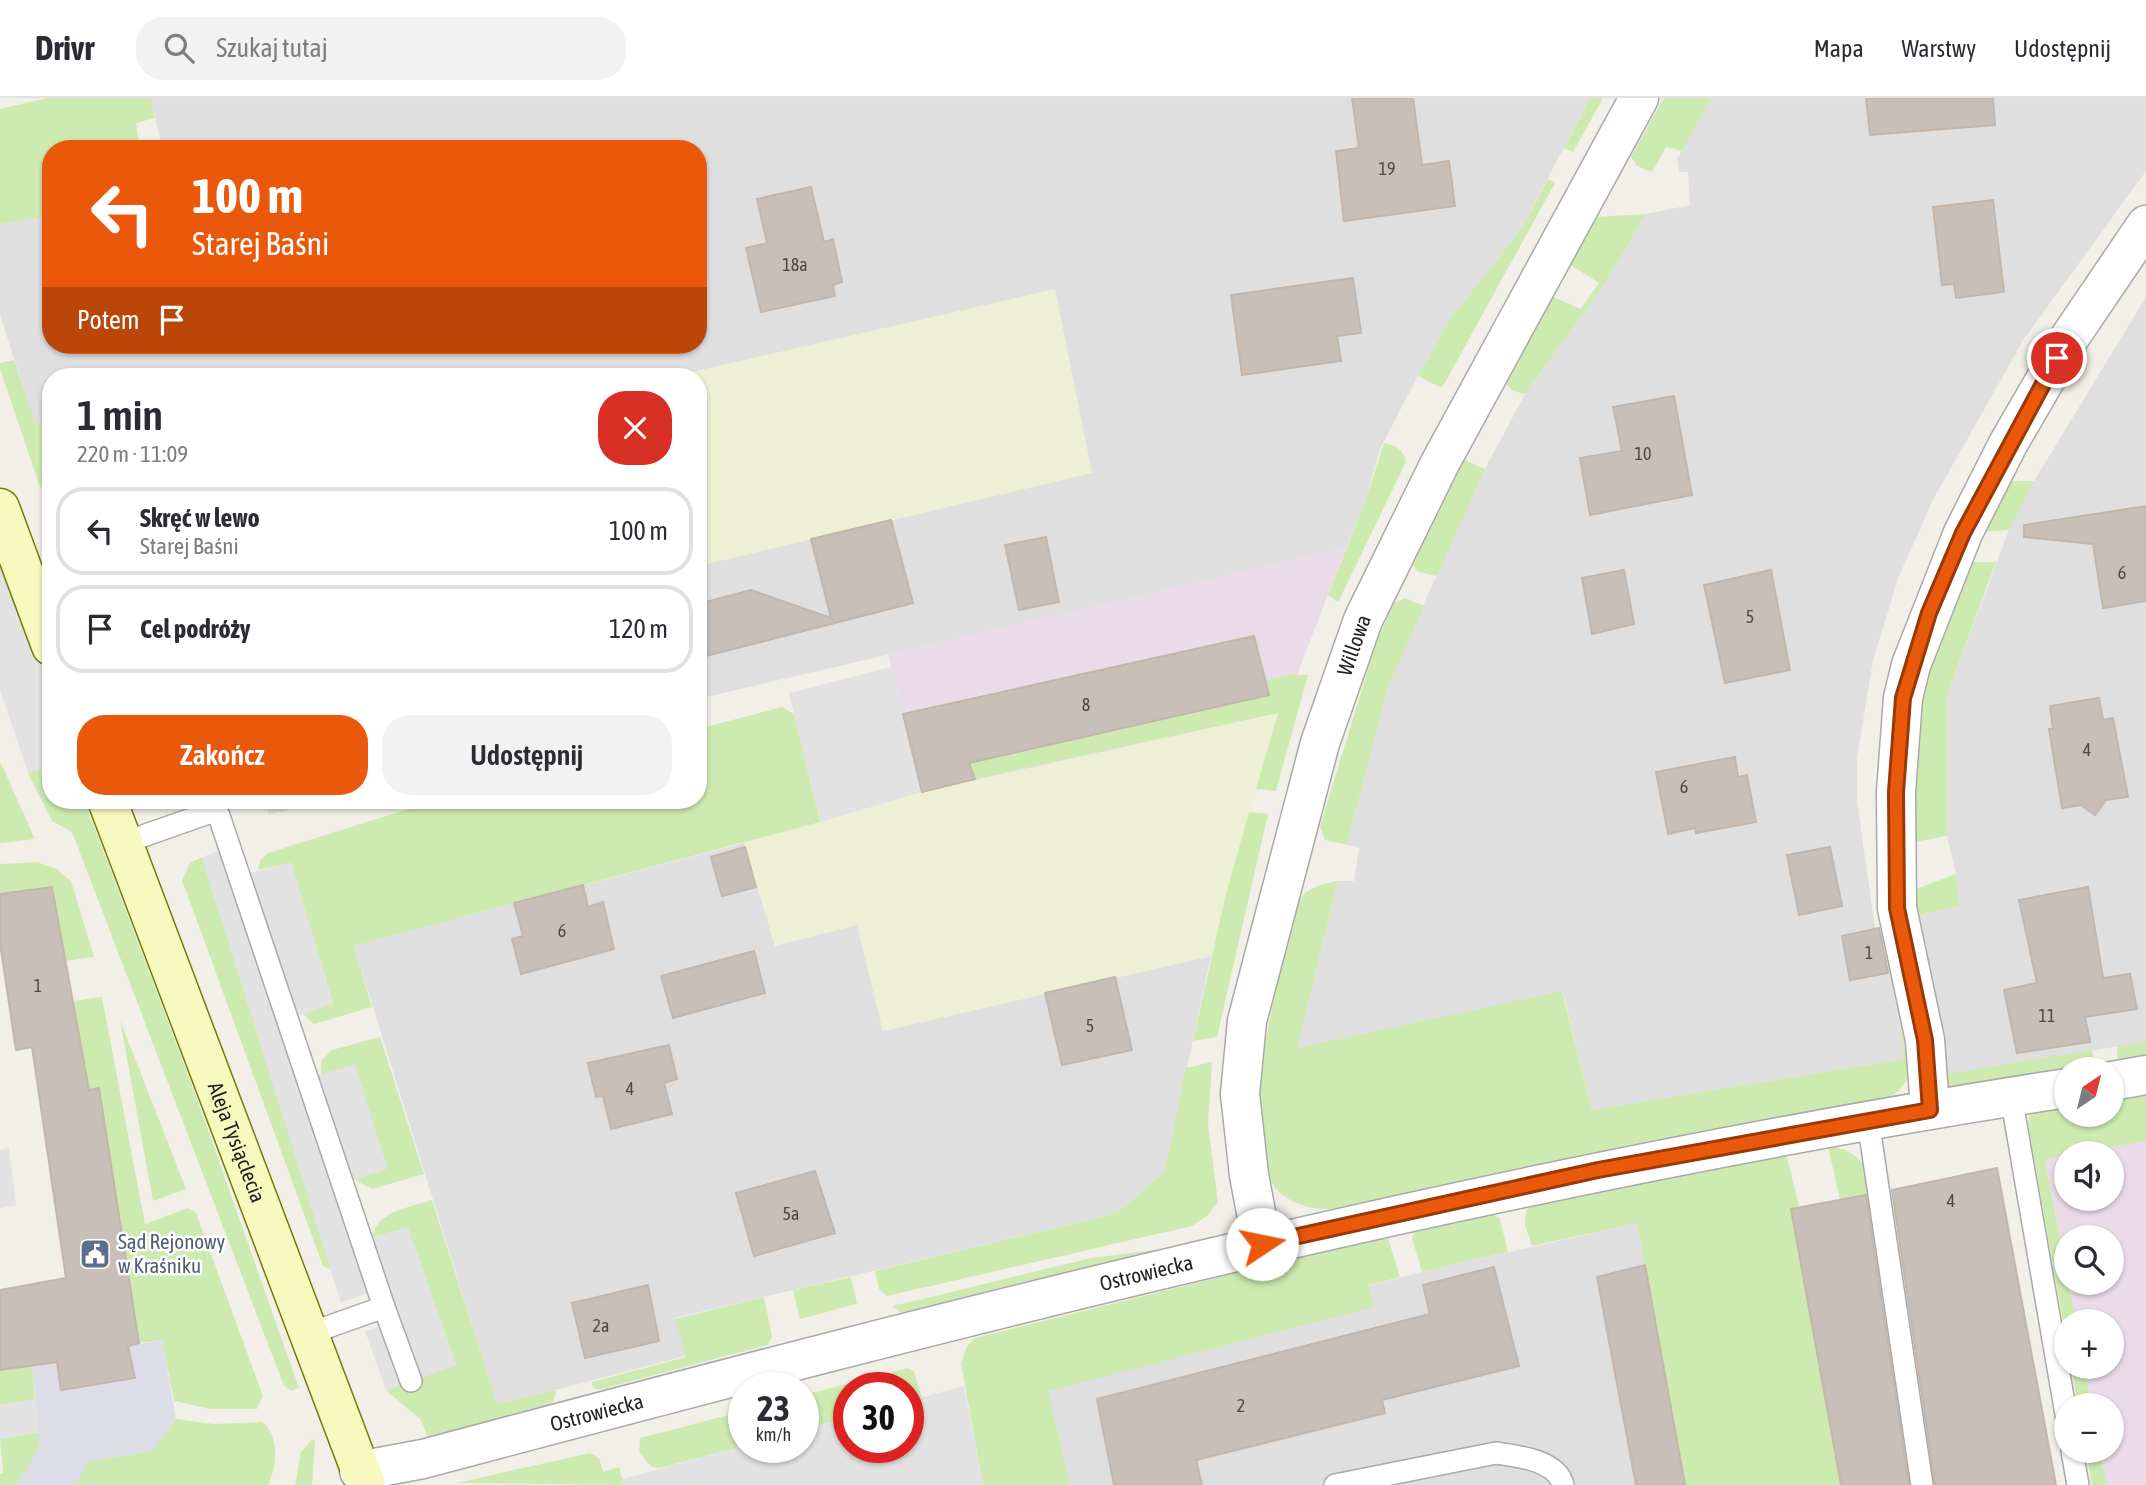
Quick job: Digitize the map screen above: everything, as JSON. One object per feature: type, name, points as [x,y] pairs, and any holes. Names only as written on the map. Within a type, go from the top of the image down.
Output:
[{"type":"street","name":"Willowa","points":[[1262,1244],[1249,1175],[1240,1094],[1247,1021],[1320,743],[1363,620],[1440,463],[1639,98]]},
{"type":"street","points":[[1930,1110],[1925,1040],[1897,908],[1896,792],[1903,698],[1908,676],[1929,613],[1963,533],[2008,444],[2070,337],[2146,225]]},
{"type":"street","points":[[0,508],[42,622]]},
{"type":"street","name":"Aleja Tysiąclecia","points":[[110,809],[308,1334],[358,1480]]},
{"type":"street","points":[[2124,1079],[2146,1076]]},
{"type":"street","name":"Ostrowiecka","points":[[358,1480],[423,1459],[935,1324],[1262,1244],[1598,1170],[1868,1120],[2054,1090]]},
{"type":"lane","points":[[123,843],[206,809]]},
{"type":"lane","points":[[217,809],[411,1381]]},
{"type":"lane","points":[[2011,1096],[2062,1393]]},
{"type":"lane","points":[[1868,1120],[1922,1485]]},
{"type":"lane","points":[[308,1334],[384,1307]]},
{"type":"lane","points":[[1335,1485],[1496,1453],[1522,1457],[1550,1468],[1563,1485]]},
{"type":"lane","points":[[2074,1463],[2078,1485]]},
{"type":"shaded area","points":[[151,98],[1590,98],[1521,229],[1448,322],[1418,376],[1380,449],[1366,499],[1346,548],[707,697],[707,368],[42,368],[42,424],[36,426],[0,315],[0,224],[42,217],[42,354],[707,354],[707,140],[160,140]]},
{"type":"shaded area","points":[[1711,98],[2146,98],[2146,171],[2024,339],[1934,498],[1899,576],[1873,660],[1857,758],[1857,800],[1875,929],[1887,927],[1896,971],[1904,1059],[1592,1110],[1563,992],[1297,1048],[1338,881],[1354,881],[1359,848],[1347,845],[1387,690],[1430,590],[1485,469],[1525,394],[1604,285],[1646,214],[1690,205],[1688,172],[1679,172],[1677,159]]},
{"type":"shaded area","points":[[2146,297],[2146,1042],[1940,1075],[1913,916],[1959,906],[1956,874],[1947,836],[1947,695],[2009,530],[2034,481]]},
{"type":"shaded area","points":[[0,508],[42,622],[42,769],[28,773],[0,690]]},
{"type":"shaded area","points":[[1346,548],[1297,675],[1290,674],[1278,713],[922,792],[888,654]]},
{"type":"shaded area","points":[[891,667],[922,792],[820,822],[789,693]]},
{"type":"shaded area","points":[[267,809],[291,809],[269,815]]},
{"type":"shaded area","points":[[744,843],[775,945],[857,925],[883,1031],[1211,956],[1165,1171],[1117,1213],[675,1318],[686,1356],[497,1405],[354,946]]},
{"type":"shaded area","points":[[229,847],[239,876],[291,862],[333,1004],[287,1019],[307,1078],[355,1065],[387,1169],[342,1184],[361,1240],[408,1228],[456,1365],[386,1390],[365,1331],[390,1324],[378,1289],[341,1303],[202,857]]},
{"type":"shaded area","points":[[2146,1141],[2146,1485],[2107,1485],[2102,1463],[2124,1463],[2124,1393],[2089,1393],[2087,1379],[2124,1379],[2124,1309],[2074,1309],[2071,1295],[2124,1295],[2124,1225],[2058,1225],[2055,1211],[2124,1211],[2124,1145]]},
{"type":"shaded area","points":[[9,1148],[16,1205],[0,1208],[0,1150]]},
{"type":"shaded area","points":[[2054,1157],[2054,1205],[2045,1158]]},
{"type":"shaded area","points":[[1637,1223],[1685,1485],[1025,1485],[997,1378],[1422,1272]]},
{"type":"shaded area","points":[[162,1340],[176,1419],[152,1451],[89,1461],[75,1485],[16,1485],[40,1447],[32,1365],[57,1362],[61,1390],[134,1379],[128,1346]]},
{"type":"shaded area","points":[[964,1386],[983,1485],[624,1485],[622,1479],[728,1450],[728,1463],[819,1463],[819,1425],[833,1422],[833,1463],[924,1463],[924,1397]]},
{"type":"shaded area","points":[[35,1399],[39,1432],[0,1439],[0,1405]]},
{"type":"green space","points":[[47,98],[151,98],[155,118],[136,123],[139,140],[42,140],[42,217],[0,224],[0,109]]},
{"type":"green space","points":[[1590,98],[1603,98],[1573,152],[1564,148]]},
{"type":"green space","points":[[1664,98],[1711,98],[1682,151],[1666,147],[1652,172],[1637,166],[1631,157]]},
{"type":"green space","points":[[1548,179],[1555,183],[1442,388],[1418,376],[1448,322],[1521,229]]},
{"type":"green space","points":[[1646,214],[1604,285],[1525,394],[1513,391],[1506,384],[1553,297],[1581,309],[1599,283],[1569,264],[1595,217]]},
{"type":"green space","points":[[1055,289],[1092,473],[707,564],[707,368]]},
{"type":"green space","points":[[14,360],[36,425],[42,424],[42,487],[0,369],[0,363]]},
{"type":"green space","points":[[1384,443],[1398,449],[1406,462],[1338,602],[1328,595],[1366,499]]},
{"type":"green space","points":[[1463,459],[1485,469],[1437,576],[1418,572],[1413,565]]},
{"type":"green space","points":[[2003,481],[2034,481],[2009,530],[1979,532]]},
{"type":"green space","points":[[1963,562],[1996,562],[1947,695],[1947,836],[1915,842],[1912,777],[1917,722],[1928,668]]},
{"type":"green space","points":[[1405,598],[1424,606],[1387,690],[1347,845],[1325,840],[1320,827],[1375,646],[1394,603]]},
{"type":"green space","points":[[1290,674],[1308,675],[1276,791],[1256,789],[1278,713],[975,779],[969,763]]},
{"type":"green space","points":[[782,707],[794,714],[820,822],[354,946],[372,1007],[314,1024],[303,1014],[333,1003],[291,863],[258,870],[260,860],[268,853],[408,809],[707,809],[707,727]]},
{"type":"green space","points":[[1278,713],[1211,956],[883,1031],[857,925],[775,946],[744,843],[922,792]]},
{"type":"green space","points":[[0,761],[35,839],[0,843]]},
{"type":"green space","points":[[42,769],[42,801],[28,773]]},
{"type":"green space","points":[[46,809],[87,809],[196,1096],[299,1388],[292,1391],[284,1386],[72,832],[52,821]]},
{"type":"green space","points":[[1249,812],[1268,814],[1217,1037],[1193,1041],[1225,898]]},
{"type":"green space","points":[[202,857],[331,1269],[323,1266],[182,880],[190,863]]},
{"type":"green space","points":[[37,862],[56,869],[71,881],[94,957],[65,961],[52,887],[0,894],[0,864]]},
{"type":"green space","points":[[1956,874],[1959,906],[1913,916],[1913,890]]},
{"type":"green space","points":[[1338,881],[1297,1048],[1562,991],[1592,1110],[1904,1059],[1896,971],[1911,1031],[1911,1069],[1904,1085],[1890,1097],[1868,1105],[1631,1145],[1367,1205],[1327,1209],[1304,1206],[1282,1195],[1272,1183],[1262,1158],[1258,1125],[1260,1088],[1272,1007],[1296,907],[1308,891]]},
{"type":"green space","points":[[102,997],[145,1224],[188,1208],[196,1213],[263,1396],[257,1409],[211,1409],[174,1401],[162,1340],[139,1343],[99,1088],[88,1090],[73,1001]]},
{"type":"green space","points":[[120,1020],[186,1189],[153,1201]]},
{"type":"green space","points":[[380,1037],[424,1174],[372,1189],[354,1179],[387,1168],[355,1066],[321,1076],[321,1061],[332,1050]]},
{"type":"green space","points":[[2146,1042],[2146,1062],[2124,1065],[2124,1057],[2118,1057],[2117,1046]]},
{"type":"green space","points":[[2092,1050],[2093,1057],[2054,1057],[2054,1077],[1950,1089],[1940,1075]]},
{"type":"green space","points":[[1212,1062],[1208,1124],[1218,1202],[1207,1216],[1192,1226],[887,1296],[879,1289],[875,1271],[1117,1213],[1165,1171],[1186,1068]]},
{"type":"green space","points":[[2146,1090],[2146,1141],[2124,1145],[2124,1141],[2054,1141],[2054,1157],[2045,1159],[2058,1225],[2054,1225],[2054,1271],[2028,1124],[2030,1114],[2054,1106],[2054,1127],[2124,1127],[2124,1093]]},
{"type":"green space","points":[[1828,1147],[1848,1151],[1861,1162],[1870,1178],[1875,1197],[1840,1199]]},
{"type":"green space","points":[[1786,1152],[1799,1207],[1791,1209],[1841,1485],[1685,1485],[1637,1223],[1532,1246],[1525,1225],[1526,1211],[1537,1201]]},
{"type":"green space","points":[[432,1200],[497,1404],[556,1390],[552,1407],[428,1438],[421,1420],[386,1390],[456,1365],[408,1228],[373,1237],[376,1228],[387,1216]]},
{"type":"green space","points":[[1490,1212],[1500,1219],[1508,1252],[1422,1272],[1412,1238],[1415,1230]]},
{"type":"green space","points":[[1385,1236],[1388,1238],[1400,1277],[1368,1285],[1374,1307],[1048,1391],[1070,1485],[983,1485],[961,1364],[967,1346],[975,1338]]},
{"type":"green space","points":[[1162,1249],[902,1314],[893,1306],[1091,1258]]},
{"type":"green space","points":[[851,1277],[857,1304],[800,1319],[793,1290]]},
{"type":"green space","points":[[2058,1295],[2071,1295],[2074,1309],[2061,1309]]},
{"type":"green space","points":[[764,1297],[772,1336],[768,1345],[598,1390],[593,1388],[592,1382],[686,1357],[675,1319]]},
{"type":"green space","points":[[32,1365],[35,1399],[0,1405],[0,1370]]},
{"type":"green space","points":[[907,1368],[914,1372],[892,1372]]},
{"type":"green space","points":[[2073,1379],[2087,1379],[2089,1393],[2076,1393]]},
{"type":"green space","points":[[833,1387],[833,1422],[819,1425],[819,1391]]},
{"type":"green space","points":[[728,1415],[728,1450],[660,1468],[651,1467],[639,1452],[640,1438]]},
{"type":"green space","points":[[176,1419],[214,1424],[262,1422],[272,1435],[275,1452],[268,1485],[75,1485],[89,1461],[152,1451]]},
{"type":"green space","points":[[39,1432],[40,1448],[16,1485],[0,1485],[0,1474],[3,1473],[0,1439]]},
{"type":"green space","points":[[312,1439],[315,1441],[312,1485],[295,1485],[301,1452]]},
{"type":"green space","points":[[590,1453],[599,1458],[603,1472],[619,1467],[624,1485],[456,1483]]},
{"type":"green space","points":[[2088,1463],[2102,1463],[2107,1485],[2092,1485]]},
{"type":"building","points":[[1352,98],[1413,98],[1422,165],[1449,161],[1455,206],[1344,221],[1336,151],[1359,148]]},
{"type":"building","points":[[1866,98],[1993,98],[1995,125],[1870,135]]},
{"type":"building","points":[[811,187],[824,242],[833,239],[842,282],[833,285],[835,296],[761,312],[746,248],[767,243],[757,199]]},
{"type":"building","points":[[1993,200],[2004,292],[1956,298],[1954,284],[1942,285],[1933,207]]},
{"type":"building","points":[[1353,278],[1361,333],[1337,336],[1341,361],[1242,375],[1231,295]]},
{"type":"building","points":[[1674,396],[1692,495],[1590,515],[1580,458],[1622,451],[1613,407]]},
{"type":"building","points":[[2146,506],[2146,601],[2103,608],[2093,544],[2024,537],[2024,525]]},
{"type":"building","points":[[891,520],[913,603],[707,656],[707,602],[751,590],[831,618],[811,539]]},
{"type":"building","points":[[1046,537],[1059,602],[1019,610],[1005,545]]},
{"type":"building","points":[[1624,570],[1634,624],[1592,634],[1582,578]]},
{"type":"building","points":[[1771,570],[1790,670],[1725,683],[1704,585]]},
{"type":"building","points":[[1254,636],[1269,695],[969,763],[975,779],[922,792],[903,714]]},
{"type":"building","points":[[2099,698],[2103,720],[2113,718],[2128,797],[2106,800],[2095,815],[2081,805],[2062,808],[2049,729],[2053,729],[2050,706]]},
{"type":"building","points":[[1735,757],[1738,777],[1747,775],[1756,822],[1696,833],[1695,828],[1668,834],[1656,772]]},
{"type":"building","points":[[745,847],[756,887],[722,896],[711,857]]},
{"type":"building","points":[[1830,847],[1842,906],[1799,915],[1787,855]]},
{"type":"building","points":[[583,885],[588,907],[603,902],[614,949],[521,974],[512,939],[523,936],[514,903]]},
{"type":"building","name":"Sąd Rejonowy w Kraśniku","points":[[52,887],[89,1090],[99,1088],[139,1343],[128,1346],[135,1378],[61,1390],[57,1362],[0,1370],[0,1290],[66,1278],[32,1047],[16,1050],[0,943],[0,894]]},
{"type":"building","points":[[2088,887],[2103,978],[2130,974],[2137,1009],[2085,1017],[2090,1042],[2017,1053],[2004,990],[2037,983],[2019,900]]},
{"type":"building","points":[[1879,928],[1888,973],[1850,980],[1842,936]]},
{"type":"building","points":[[754,951],[765,993],[673,1018],[661,976]]},
{"type":"building","points":[[1115,977],[1132,1050],[1062,1065],[1045,993]]},
{"type":"building","points":[[669,1045],[677,1079],[664,1083],[672,1114],[611,1129],[603,1096],[596,1097],[588,1063]]},
{"type":"building","points":[[1997,1168],[2056,1485],[1935,1485],[1892,1190]]},
{"type":"building","points":[[815,1171],[835,1233],[754,1256],[736,1193]]},
{"type":"building","points":[[1866,1195],[1909,1485],[1841,1485],[1791,1209]]},
{"type":"building","points":[[1645,1265],[1685,1485],[1636,1485],[1597,1277]]},
{"type":"building","points":[[1494,1267],[1519,1366],[1382,1400],[1385,1413],[1196,1460],[1202,1485],[1114,1485],[1097,1399],[1430,1314],[1423,1285]]},
{"type":"building","points":[[648,1285],[659,1341],[585,1358],[572,1303]]},
{"type":"place","name":"Sąd Rejonowy w Kraśniku","points":[[95,1254]]},
{"type":"route","points":[[1262,1244],[1322,1233],[1598,1170],[1930,1110],[1925,1040],[1897,908],[1896,792],[1903,698],[1929,613],[1963,533],[2008,444],[2057,358]]}]
